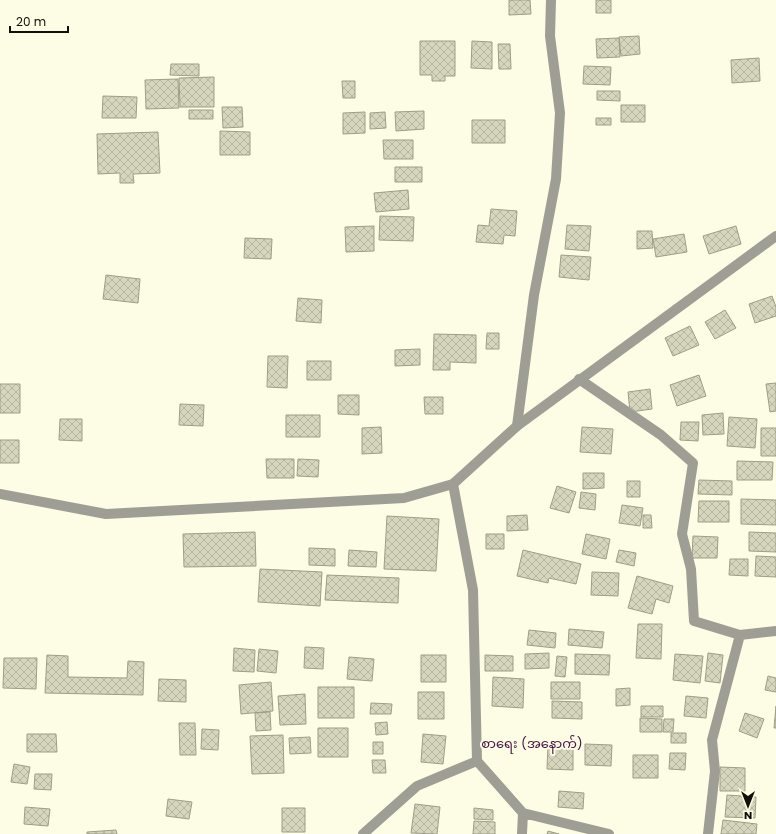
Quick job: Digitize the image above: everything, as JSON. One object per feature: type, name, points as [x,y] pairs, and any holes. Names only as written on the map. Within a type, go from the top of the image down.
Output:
[{"type":"street","points":[[517,426],[534,296],[556,179],[560,113],[550,36],[551,0]]},
{"type":"street","points":[[0,494],[106,514],[404,498],[453,484],[517,426],[579,379],[776,236]]},
{"type":"street","points":[[579,379],[661,435],[694,463],[682,534],[691,569],[694,621],[740,635],[776,631]]},
{"type":"street","points":[[453,484],[473,590],[477,761],[523,812],[609,834]]},
{"type":"street","points":[[708,834],[715,771],[712,740],[740,635]]},
{"type":"street","points":[[363,834],[417,786],[477,761]]},
{"type":"street","points":[[522,834],[523,812]]},
{"type":"building","points":[[509,0],[530,0],[531,14],[509,15]]},
{"type":"building","points":[[596,0],[611,0],[611,13],[596,13]]},
{"type":"building","points":[[639,36],[640,54],[621,56],[619,37]]},
{"type":"building","points":[[619,38],[620,57],[597,58],[596,39]]},
{"type":"building","points":[[420,41],[455,41],[455,76],[445,76],[445,81],[432,81],[432,75],[420,75]]},
{"type":"building","points":[[472,41],[492,42],[492,69],[471,68]]},
{"type":"building","points":[[498,44],[510,44],[511,69],[499,69]]},
{"type":"building","points":[[759,58],[760,81],[732,83],[731,60]]},
{"type":"building","points":[[171,64],[199,64],[199,76],[170,75]]},
{"type":"building","points":[[584,66],[611,67],[610,85],[583,84]]},
{"type":"building","points":[[214,77],[214,107],[180,107],[179,78]]},
{"type":"building","points":[[178,79],[179,108],[146,109],[145,80]]},
{"type":"building","points":[[342,81],[355,81],[355,98],[343,98]]},
{"type":"building","points":[[597,91],[620,91],[620,101],[597,100]]},
{"type":"building","points":[[103,96],[137,97],[136,118],[102,118]]},
{"type":"building","points":[[621,105],[645,105],[645,122],[621,122]]},
{"type":"building","points":[[222,107],[242,107],[243,127],[223,128]]},
{"type":"building","points":[[189,110],[213,110],[213,119],[189,119]]},
{"type":"building","points":[[424,111],[424,129],[396,131],[395,112]]},
{"type":"building","points":[[365,112],[365,133],[343,134],[343,113]]},
{"type":"building","points":[[385,112],[386,128],[370,129],[370,113]]},
{"type":"building","points":[[596,118],[611,118],[611,125],[596,125]]},
{"type":"building","points":[[472,120],[505,120],[505,143],[472,143]]},
{"type":"building","points":[[220,131],[250,132],[250,155],[220,155]]},
{"type":"building","points":[[158,132],[160,173],[133,174],[134,183],[120,183],[120,173],[98,174],[97,134]]},
{"type":"building","points":[[383,140],[413,140],[413,159],[384,159]]},
{"type":"building","points":[[395,167],[422,167],[422,182],[395,182]]},
{"type":"building","points":[[408,190],[409,209],[376,212],[374,193]]},
{"type":"building","points":[[491,209],[517,211],[515,236],[504,235],[503,244],[476,242],[478,225],[489,226]]},
{"type":"building","points":[[380,216],[414,217],[413,241],[379,240]]},
{"type":"building","points":[[567,225],[591,226],[589,251],[565,249]]},
{"type":"building","points":[[374,226],[374,251],[346,252],[345,227]]},
{"type":"building","points":[[736,226],[741,244],[709,254],[703,236]]},
{"type":"building","points":[[637,231],[652,231],[653,248],[637,249]]},
{"type":"building","points":[[684,234],[687,252],[656,257],[653,239]]},
{"type":"building","points":[[245,238],[272,239],[271,259],[244,258]]},
{"type":"building","points":[[561,255],[591,257],[589,280],[559,277]]},
{"type":"building","points":[[106,275],[140,279],[138,303],[103,299]]},
{"type":"building","points":[[772,296],[776,307],[776,316],[755,323],[749,304]]},
{"type":"building","points":[[298,298],[322,300],[321,323],[296,321]]},
{"type":"building","points":[[725,310],[736,328],[715,339],[705,322]]},
{"type":"building","points":[[690,326],[699,345],[673,356],[665,338]]},
{"type":"building","points":[[487,333],[499,333],[499,349],[486,349]]},
{"type":"building","points":[[434,334],[476,335],[476,363],[450,362],[450,370],[433,370]]},
{"type":"building","points":[[420,349],[420,365],[395,366],[395,350]]},
{"type":"building","points":[[268,356],[288,356],[287,388],[267,387]]},
{"type":"building","points":[[307,361],[331,361],[331,380],[307,380]]},
{"type":"building","points":[[699,375],[706,396],[677,406],[670,385]]},
{"type":"building","points":[[776,383],[776,411],[770,412],[766,384]]},
{"type":"building","points":[[0,384],[20,384],[20,413],[0,413]]},
{"type":"building","points":[[650,389],[652,409],[630,412],[628,392]]},
{"type":"building","points":[[338,395],[359,395],[359,415],[338,414]]},
{"type":"building","points":[[424,397],[443,397],[443,414],[425,414]]},
{"type":"building","points":[[180,404],[204,405],[203,426],[179,425]]},
{"type":"building","points":[[723,413],[724,434],[703,435],[702,415]]},
{"type":"building","points":[[286,415],[320,415],[320,437],[286,437]]},
{"type":"building","points":[[729,417],[757,419],[755,448],[727,446]]},
{"type":"building","points":[[60,419],[82,419],[82,441],[59,440]]},
{"type":"building","points":[[681,422],[699,422],[698,441],[680,440]]},
{"type":"building","points":[[381,427],[382,453],[362,454],[362,428]]},
{"type":"building","points":[[582,427],[613,429],[611,454],[580,452]]},
{"type":"building","points":[[761,428],[776,428],[776,456],[761,456]]},
{"type":"building","points":[[0,440],[19,440],[19,463],[0,463]]},
{"type":"building","points":[[266,459],[294,459],[294,478],[267,478]]},
{"type":"building","points":[[298,459],[319,460],[318,477],[297,476]]},
{"type":"building","points":[[737,461],[773,462],[772,480],[737,480]]},
{"type":"building","points":[[583,473],[604,473],[604,488],[583,489]]},
{"type":"building","points":[[699,480],[732,481],[732,495],[698,494]]},
{"type":"building","points":[[627,481],[640,481],[640,497],[627,497]]},
{"type":"building","points":[[557,486],[576,492],[569,513],[550,508]]},
{"type":"building","points":[[581,492],[596,494],[595,510],[579,508]]},
{"type":"building","points":[[741,499],[776,500],[776,525],[741,524]]},
{"type":"building","points":[[699,501],[729,501],[729,522],[698,522]]},
{"type":"building","points":[[622,505],[643,508],[640,526],[619,523]]},
{"type":"building","points":[[527,515],[528,530],[507,531],[507,516]]},
{"type":"building","points":[[643,515],[651,515],[652,528],[643,528]]},
{"type":"building","points":[[387,516],[439,519],[436,571],[384,569]]},
{"type":"building","points":[[255,532],[256,566],[184,567],[183,534]]},
{"type":"building","points":[[749,532],[776,533],[776,552],[749,551]]},
{"type":"building","points":[[486,534],[504,534],[504,549],[486,549]]},
{"type":"building","points":[[586,534],[610,539],[606,559],[582,554]]},
{"type":"building","points":[[693,536],[718,537],[717,558],[692,558]]},
{"type":"building","points":[[309,548],[335,549],[335,566],[309,565]]},
{"type":"building","points":[[349,550],[377,552],[376,567],[348,566]]},
{"type":"building","points":[[523,550],[581,564],[576,584],[549,578],[548,583],[517,576]]},
{"type":"building","points":[[619,550],[636,553],[634,566],[616,562]]},
{"type":"building","points":[[756,556],[776,557],[776,577],[755,576]]},
{"type":"building","points":[[730,559],[748,559],[748,576],[729,575]]},
{"type":"building","points":[[260,569],[322,572],[320,606],[258,602]]},
{"type":"building","points":[[592,572],[619,573],[618,596],[591,595]]},
{"type":"building","points":[[327,575],[399,578],[398,603],[325,600]]},
{"type":"building","points":[[637,576],[673,586],[669,603],[656,599],[652,614],[628,608]]},
{"type":"building","points":[[638,624],[662,624],[661,659],[636,658]]},
{"type":"building","points":[[569,629],[604,632],[602,648],[568,645]]},
{"type":"building","points":[[529,630],[556,633],[555,648],[527,645]]},
{"type":"building","points":[[305,647],[324,648],[323,669],[304,668]]},
{"type":"building","points":[[234,648],[255,650],[254,672],[233,671]]},
{"type":"building","points":[[259,649],[278,651],[276,673],[257,671]]},
{"type":"building","points":[[549,653],[549,668],[525,669],[525,654]]},
{"type":"building","points":[[708,653],[723,655],[720,683],[705,681]]},
{"type":"building","points":[[575,654],[610,655],[609,675],[575,674]]},
{"type":"building","points":[[675,654],[703,656],[700,683],[673,680]]},
{"type":"building","points":[[47,655],[68,656],[68,677],[127,678],[128,661],[144,662],[143,695],[45,693]]},
{"type":"building","points":[[421,655],[446,655],[446,682],[421,682]]},
{"type":"building","points":[[485,655],[513,656],[513,671],[485,671]]},
{"type":"building","points":[[557,656],[567,657],[565,677],[555,676]]},
{"type":"building","points":[[349,657],[374,659],[372,681],[347,679]]},
{"type":"building","points":[[4,658],[37,658],[36,689],[3,688]]},
{"type":"building","points":[[768,676],[776,678],[776,692],[765,690]]},
{"type":"building","points":[[493,677],[524,679],[523,708],[492,706]]},
{"type":"building","points":[[159,679],[186,680],[186,702],[158,701]]},
{"type":"building","points":[[271,682],[273,711],[241,714],[239,685]]},
{"type":"building","points":[[551,682],[580,682],[580,699],[551,699]]},
{"type":"building","points":[[318,687],[354,687],[354,718],[318,718]]},
{"type":"building","points":[[630,688],[630,705],[616,706],[616,689]]},
{"type":"building","points":[[418,692],[444,692],[444,719],[418,719]]},
{"type":"building","points":[[305,694],[306,724],[280,725],[278,696]]},
{"type":"building","points":[[686,696],[708,698],[706,718],[684,716]]},
{"type":"building","points":[[552,701],[582,702],[582,719],[552,718]]},
{"type":"building","points":[[371,703],[392,704],[391,714],[370,714]]},
{"type":"building","points":[[641,706],[663,706],[663,717],[641,717]]},
{"type":"building","points":[[776,706],[776,728],[774,728]]},
{"type":"building","points":[[270,712],[271,730],[256,731],[255,713]]},
{"type":"building","points":[[745,713],[764,719],[757,738],[739,731]]},
{"type":"building","points":[[640,718],[662,719],[662,732],[640,732]]},
{"type":"building","points":[[664,719],[674,719],[673,732],[663,732]]},
{"type":"building","points":[[387,722],[388,734],[376,735],[375,723]]},
{"type":"building","points":[[179,723],[195,723],[196,755],[180,755]]},
{"type":"building","points":[[318,728],[348,728],[348,757],[318,757]]},
{"type":"building","points":[[202,729],[219,730],[218,750],[201,749]]},
{"type":"building","points":[[671,733],[686,733],[686,743],[671,743]]},
{"type":"building","points":[[27,734],[56,734],[57,752],[27,752]]},
{"type":"building","points":[[423,734],[446,736],[443,764],[421,762]]},
{"type":"building","points":[[283,735],[284,773],[252,774],[250,736]]},
{"type":"building","points":[[310,737],[311,753],[290,754],[289,738]]},
{"type":"building","points":[[373,742],[383,742],[383,754],[373,754]]},
{"type":"building","points":[[548,744],[573,744],[573,770],[547,769]]},
{"type":"building","points":[[585,744],[612,745],[611,766],[585,765]]},
{"type":"building","points":[[670,753],[686,753],[685,770],[669,769]]},
{"type":"building","points":[[633,755],[658,755],[658,778],[633,778]]},
{"type":"building","points":[[372,760],[385,760],[386,773],[373,773]]},
{"type":"building","points":[[14,764],[30,767],[27,784],[11,782]]},
{"type":"building","points":[[720,767],[745,768],[745,791],[720,791]]},
{"type":"building","points":[[35,774],[52,774],[51,790],[34,789]]},
{"type":"building","points":[[559,791],[584,793],[583,809],[558,807]]},
{"type":"building","points":[[727,795],[756,797],[755,818],[725,817]]},
{"type":"building","points":[[168,799],[192,802],[189,819],[166,816]]},
{"type":"building","points":[[415,804],[440,807],[437,834],[411,833]]},
{"type":"building","points":[[25,807],[50,809],[48,826],[24,824]]},
{"type":"building","points":[[282,808],[305,808],[305,832],[282,832]]},
{"type":"building","points":[[474,808],[493,810],[493,820],[474,819]]},
{"type":"building","points":[[723,820],[757,824],[756,834],[721,834]]},
{"type":"building","points":[[474,821],[495,822],[495,834],[473,834]]},
{"type":"building","points":[[116,830],[117,834],[87,834],[87,832]]},
{"type":"building","points":[[548,831],[559,834],[547,834]]},
{"type":"district","name":"စာရေး (အနောက်)","points":[[532,743]]}]
